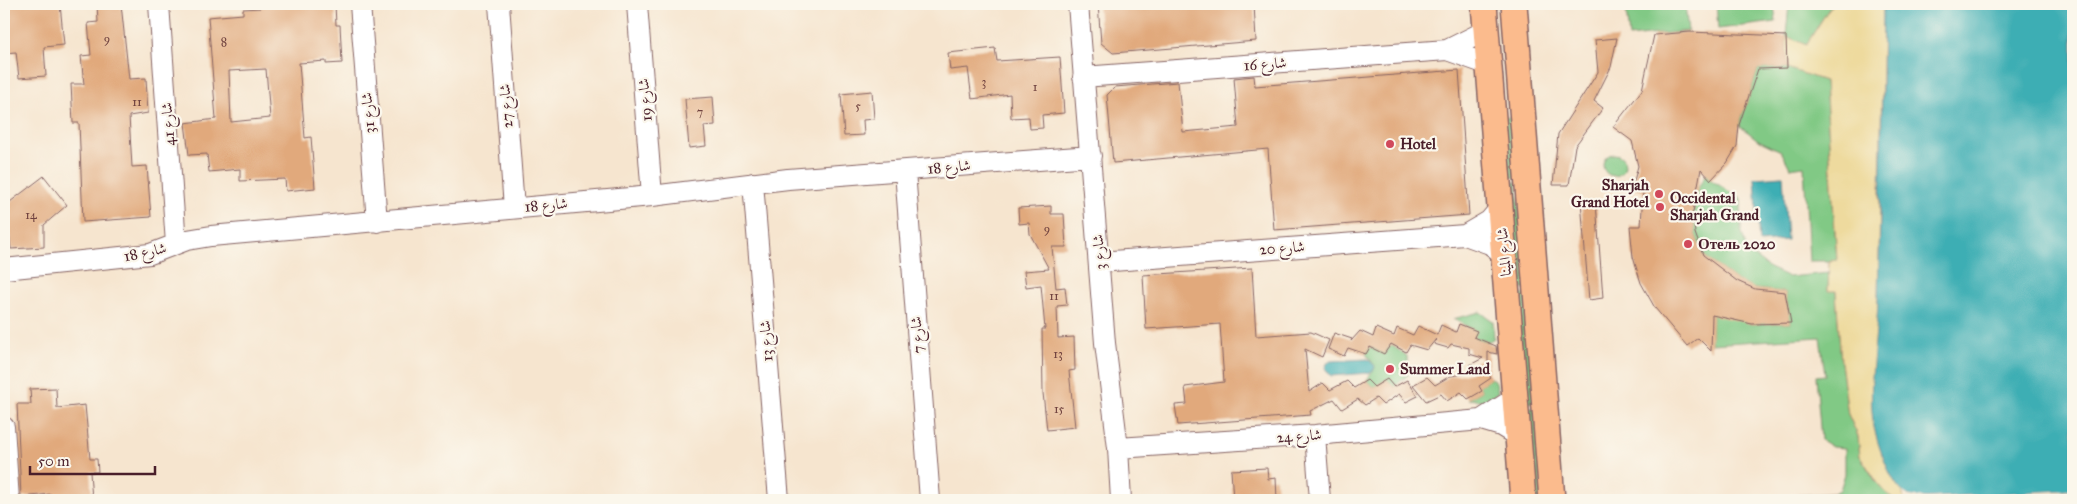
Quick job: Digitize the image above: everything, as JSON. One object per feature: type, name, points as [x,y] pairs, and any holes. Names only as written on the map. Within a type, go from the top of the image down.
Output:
[{"type":"main road","name":"شارع المينا","points":[[1484,4],[1523,500]]},
{"type":"main road","points":[[1500,4],[1505,48],[1508,57],[1519,68]]},
{"type":"main road","name":"شارع المينا","points":[[1514,4],[1552,500]]},
{"type":"street","name":"شارع 41","points":[[159,4],[176,244]]},
{"type":"street","name":"شارع 31","points":[[360,4],[377,222]]},
{"type":"street","name":"شارع 27","points":[[499,4],[514,208]]},
{"type":"street","name":"شارع 19","points":[[637,4],[652,196]]},
{"type":"street","name":"شارع 3","points":[[1078,4],[1105,343],[1118,448],[1121,500]]},
{"type":"street","name":"شارع 16","points":[[1083,78],[1448,50],[1487,30]]},
{"type":"street","name":"شارع 16","points":[[1448,50],[1489,65]]},
{"type":"street","name":"شارع 18","points":[[4,269],[137,256],[211,236],[652,196],[753,183],[1091,156]]},
{"type":"street","name":"شارع 7","points":[[905,171],[930,500]]},
{"type":"street","name":"شارع 13","points":[[753,183],[779,500]]},
{"type":"street","name":"شارع 20","points":[[1464,235],[1489,221],[1500,208]]},
{"type":"street","name":"شارع 20","points":[[1099,262],[1464,235],[1490,244],[1504,255]]},
{"type":"street","name":"شارع 24","points":[[1481,420],[1516,398]]},
{"type":"street","name":"شارع 24","points":[[1118,448],[1315,435],[1481,420],[1501,426],[1519,437]]},
{"type":"street","points":[[4,427],[10,500]]},
{"type":"street","points":[[1315,435],[1320,500]]},
{"type":"green space","points":[[1685,4],[1688,31],[1629,37],[1626,10]]},
{"type":"green space","points":[[1716,4],[1774,4],[1776,22],[1718,29]]},
{"type":"green space","points":[[1789,4],[1832,4],[1806,45],[1786,36]]},
{"type":"green space","points":[[1787,68],[1825,81],[1837,261],[1809,261],[1804,166],[1790,168],[1781,151],[1758,140],[1739,125],[1758,69]]},
{"type":"green space","points":[[1512,117],[1517,177],[1508,178],[1503,118]]},
{"type":"green space","points":[[1614,154],[1622,157],[1625,165],[1622,173],[1614,176],[1606,173],[1603,165],[1606,157]]},
{"type":"green space","points":[[1706,174],[1711,180],[1741,199],[1741,229],[1747,251],[1769,268],[1789,277],[1829,273],[1828,290],[1836,291],[1841,362],[1848,414],[1858,436],[1860,456],[1876,482],[1895,500],[1842,500],[1834,493],[1840,490],[1845,474],[1845,448],[1832,447],[1821,440],[1816,376],[1825,375],[1820,337],[1711,344],[1712,312],[1752,324],[1791,323],[1785,292],[1755,289],[1737,281],[1703,255],[1695,233],[1693,212],[1697,190]]},
{"type":"green space","points":[[1517,182],[1526,288],[1517,289],[1508,183]]},
{"type":"green space","points":[[1526,294],[1535,402],[1526,403],[1517,295]]},
{"type":"green space","points":[[1480,312],[1493,321],[1494,338],[1488,342],[1474,337],[1476,331],[1453,319]]},
{"type":"green space","points":[[1391,345],[1407,356],[1408,375],[1394,387],[1387,379],[1374,387],[1367,380],[1375,366],[1366,354],[1370,347],[1384,354]]},
{"type":"green space","points":[[1491,378],[1496,382],[1498,392],[1487,401],[1468,399],[1482,391],[1479,386]]},
{"type":"green space","points":[[1526,408],[1535,408],[1542,500],[1533,500]]},
{"type":"sand","points":[[1832,4],[1883,4],[1877,336],[1872,389],[1875,432],[1888,468],[1903,492],[1903,500],[1895,500],[1881,488],[1860,456],[1858,436],[1848,414],[1841,362],[1836,291],[1828,291],[1829,261],[1837,260],[1825,81],[1787,68],[1786,36],[1806,45]]},
{"type":"sand","points":[[1834,493],[1842,500],[1706,500]]},
{"type":"water","points":[[1883,4],[2073,4],[2073,490],[1926,498],[1911,497],[1899,488],[1890,474],[1875,432],[1872,401],[1878,300]]},
{"type":"water","points":[[1783,176],[1787,240],[1759,242],[1755,178]]},
{"type":"water","points":[[1368,359],[1375,366],[1374,370],[1368,373],[1331,376],[1325,368],[1328,362],[1331,361]]},
{"type":"pier","points":[[2073,490],[2073,493],[1929,500],[1909,499],[1903,495],[1903,492],[1909,496],[1926,498]]},
{"type":"building","points":[[4,4],[60,4],[64,45],[44,47],[46,76],[19,78],[16,52],[4,53]]},
{"type":"building","points":[[97,4],[121,4],[129,79],[146,78],[148,113],[129,116],[132,167],[147,166],[151,217],[83,222],[79,123],[73,123],[71,84],[84,84],[81,56],[91,55],[88,23],[98,22]]},
{"type":"building","points":[[259,4],[335,4],[336,25],[340,25],[342,63],[326,64],[326,61],[299,63],[305,138],[311,137],[315,188],[286,191],[285,179],[240,181],[240,169],[209,172],[207,154],[189,155],[185,123],[216,119],[208,17],[243,14],[243,9],[260,8]],"holes":[[[266,69],[270,118],[231,122],[229,71]]]},
{"type":"building","points":[[1098,4],[1254,4],[1256,41],[1113,53],[1101,43]]},
{"type":"building","points":[[1690,32],[1786,36],[1787,68],[1758,69],[1739,125],[1737,146],[1727,163],[1711,180],[1701,169],[1693,212],[1695,233],[1703,255],[1737,281],[1755,289],[1785,292],[1791,323],[1752,324],[1712,315],[1711,351],[1698,338],[1687,346],[1655,308],[1641,283],[1633,257],[1630,226],[1641,226],[1643,191],[1632,188],[1638,166],[1632,141],[1613,127],[1642,90],[1654,35]]},
{"type":"building","points":[[1617,38],[1611,67],[1594,101],[1603,108],[1575,146],[1569,185],[1553,185],[1558,134],[1598,72],[1595,40]]},
{"type":"building","points":[[995,48],[997,61],[1060,57],[1064,113],[1042,115],[1043,128],[1030,129],[1029,117],[1011,118],[1010,94],[972,99],[968,68],[950,70],[948,53]]},
{"type":"building","points":[[1459,70],[1469,215],[1274,230],[1268,149],[1113,163],[1107,95],[1115,87],[1178,82],[1183,132],[1238,127],[1234,78],[1254,76],[1255,86]]},
{"type":"building","points":[[872,91],[874,119],[863,120],[864,135],[844,136],[841,94]]},
{"type":"building","points":[[713,97],[715,125],[704,126],[706,146],[689,148],[685,99]]},
{"type":"building","points":[[44,176],[67,205],[44,225],[44,247],[11,249],[6,205]]},
{"type":"building","points":[[1581,201],[1596,202],[1603,298],[1589,300]]},
{"type":"building","points":[[1051,206],[1051,214],[1064,214],[1066,247],[1052,247],[1056,288],[1065,287],[1067,305],[1057,306],[1058,338],[1074,337],[1075,370],[1069,371],[1075,427],[1047,430],[1043,393],[1042,329],[1045,329],[1041,285],[1026,287],[1024,271],[1049,269],[1030,234],[1029,223],[1019,224],[1018,208]]},
{"type":"building","points":[[1252,268],[1256,336],[1311,332],[1329,340],[1322,357],[1305,349],[1309,392],[1323,383],[1330,390],[1347,381],[1354,388],[1367,380],[1374,387],[1387,379],[1394,387],[1407,380],[1418,396],[1406,402],[1399,394],[1383,405],[1376,398],[1365,405],[1358,399],[1342,409],[1334,399],[1310,411],[1311,415],[1178,425],[1175,405],[1187,404],[1185,387],[1224,382],[1220,324],[1146,329],[1143,275]]},
{"type":"building","points":[[1459,324],[1477,331],[1474,337],[1496,346],[1497,354],[1488,352],[1488,374],[1491,378],[1479,386],[1482,391],[1468,399],[1461,392],[1447,401],[1441,394],[1426,401],[1413,385],[1427,377],[1435,385],[1450,376],[1471,373],[1470,365],[1483,358],[1469,354],[1469,348],[1451,344],[1448,348],[1434,344],[1436,339],[1427,350],[1410,345],[1406,352],[1391,344],[1384,354],[1370,347],[1366,354],[1348,348],[1344,356],[1328,349],[1334,333],[1352,339],[1351,341],[1360,331],[1373,337],[1376,328],[1394,336],[1397,328],[1413,335],[1418,326],[1437,335],[1441,325],[1456,332]]},
{"type":"building","points":[[56,388],[57,408],[85,405],[90,459],[97,459],[98,472],[90,472],[92,500],[52,500],[51,494],[21,497],[17,404],[31,404],[30,389]]},
{"type":"building","points":[[1267,468],[1268,479],[1276,478],[1277,500],[1233,500],[1231,470]]},
{"type":"place","name":"Hotel","points":[[1390,144]]},
{"type":"place","name":"Sharjah Grand Hotel","points":[[1659,194]]},
{"type":"place","name":"Occidental Sharjah Grand","points":[[1660,207]]},
{"type":"place","name":"Отель 2020","points":[[1688,244]]},
{"type":"place","name":"Summer Land","points":[[1390,369]]}]
